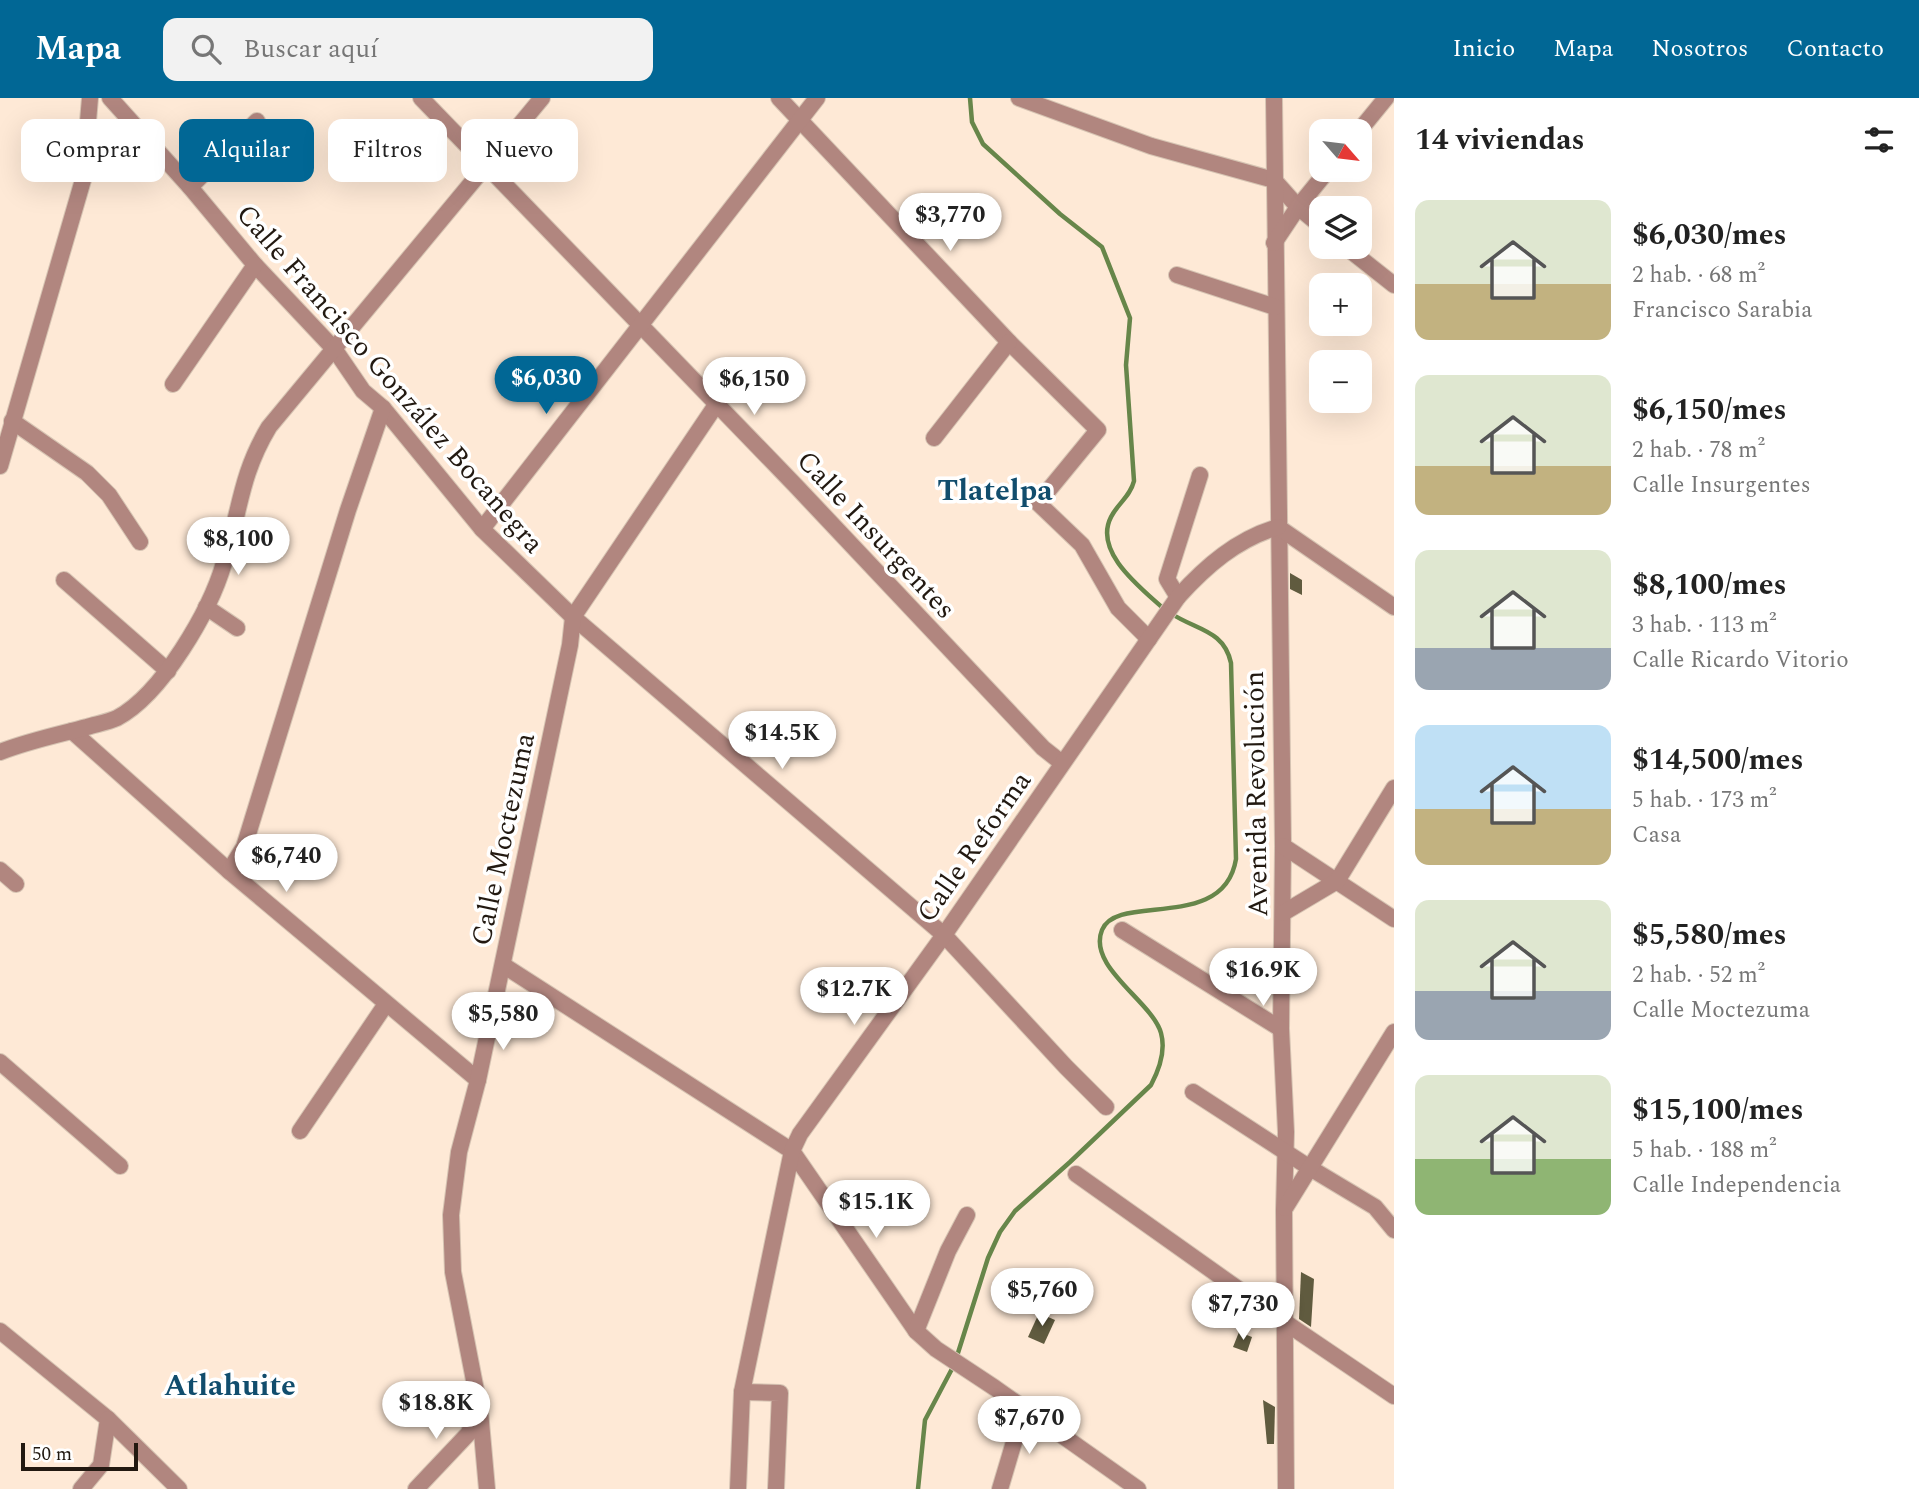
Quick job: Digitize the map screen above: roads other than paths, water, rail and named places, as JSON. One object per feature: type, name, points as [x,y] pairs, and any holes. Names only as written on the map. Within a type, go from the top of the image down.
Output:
[{"type":"street","points":[[0,466],[83,180],[90,98]]},
{"type":"street","name":"Calle Francisco González Bocanegra","points":[[110,98],[255,265],[335,349],[363,390],[383,408],[482,529],[573,617],[944,934],[1106,1107]]},
{"type":"street","name":"Calle Insurgentes","points":[[421,98],[461,140]]},
{"type":"street","points":[[525,119],[542,98]]},
{"type":"street","points":[[779,98],[1009,342],[1098,430],[1038,503],[1082,545],[1118,608],[1149,639]]},
{"type":"street","points":[[482,529],[817,98]]},
{"type":"street","points":[[1019,98],[1151,146],[1274,180],[1309,216]]},
{"type":"street","name":"Avenida Revolución","points":[[1274,98],[1283,846],[1281,1030],[1286,1132],[1286,1489]]},
{"type":"street","points":[[1369,119],[1386,98]]},
{"type":"street","points":[[190,187],[195,182]]},
{"type":"street","points":[[0,752],[27,742],[115,719],[142,702],[168,671],[206,607],[224,564],[241,491],[257,448],[269,427],[473,182]]},
{"type":"street","name":"Calle Insurgentes","points":[[501,182],[1043,748],[1062,763]]},
{"type":"street","points":[[1274,243],[1318,182]]},
{"type":"street","points":[[1361,259],[1394,285]]},
{"type":"street","points":[[173,384],[255,265]]},
{"type":"street","points":[[1177,275],[1275,307]]},
{"type":"street","points":[[934,438],[1009,342]]},
{"type":"street","name":"Calle Moctezuma","points":[[486,1489],[480,1411],[453,1272],[451,1215],[459,1152],[503,965],[570,645],[573,617],[716,405]]},
{"type":"street","points":[[229,871],[244,848],[348,510],[383,408]]},
{"type":"street","points":[[12,421],[87,473],[109,495],[141,542]]},
{"type":"street","points":[[1178,597],[1167,579],[1200,475]]},
{"type":"street","points":[[1278,527],[1394,607]]},
{"type":"street","name":"Calle Reforma","points":[[738,1489],[742,1392],[792,1151],[800,1134],[944,934],[1161,618],[1197,576],[1223,554],[1254,534],[1278,527]]},
{"type":"street","points":[[64,580],[168,671]]},
{"type":"street","points":[[206,607],[237,628]]},
{"type":"street","points":[[72,731],[229,871],[478,1080]]},
{"type":"street","points":[[1283,913],[1337,881],[1394,788]]},
{"type":"street","points":[[1283,846],[1394,919]]},
{"type":"street","points":[[0,870],[16,884]]},
{"type":"street","points":[[1122,930],[1281,1030]]},
{"type":"street","points":[[503,965],[792,1151],[916,1331],[936,1349],[1138,1489]]},
{"type":"street","points":[[300,1131],[386,1004]]},
{"type":"street","points":[[1284,1210],[1394,1032]]},
{"type":"street","points":[[0,1062],[120,1166]]},
{"type":"street","points":[[1193,1092],[1375,1207],[1394,1230]]},
{"type":"street","points":[[1076,1174],[1394,1396]]},
{"type":"street","points":[[916,1331],[948,1251],[967,1215]]},
{"type":"street","points":[[0,1331],[108,1419],[179,1489]]},
{"type":"street","points":[[742,1392],[780,1393],[776,1489]]},
{"type":"street","points":[[416,1489],[468,1434],[480,1411]]},
{"type":"street","points":[[1000,1489],[1014,1441],[1028,1412]]},
{"type":"street","points":[[81,1489],[101,1465],[108,1419]]},
{"type":"waterway","points":[[970,98],[972,122],[983,144],[1060,214],[1102,247],[1130,318],[1126,365],[1134,481],[1111,517],[1107,530],[1108,543],[1132,580],[1164,609]]},
{"type":"waterway","points":[[957,1356],[988,1258],[1000,1232],[1015,1211],[1151,1085],[1159,1067],[1163,1047],[1161,1033],[1155,1021],[1122,983],[1104,957],[1100,944],[1102,930],[1112,919],[1128,913],[1192,904],[1212,896],[1227,882],[1236,859],[1231,663],[1216,637],[1172,614]]},
{"type":"waterway","points":[[918,1489],[925,1420],[954,1365]]},
{"type":"district","name":"Tlatelpa","points":[[995,490]]},
{"type":"district","name":"Atlahuite","points":[[230,1385]]}]
